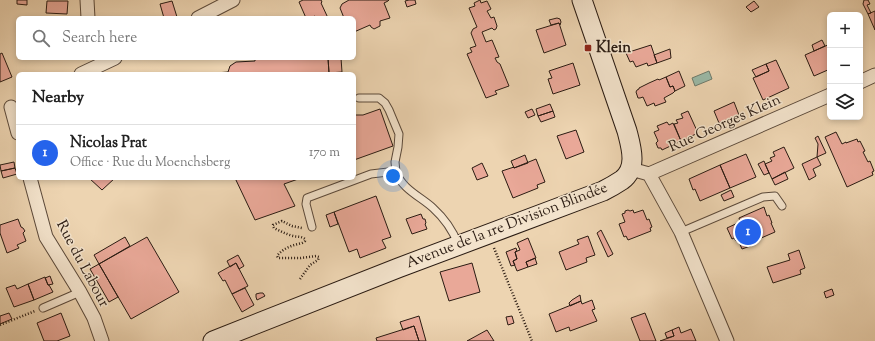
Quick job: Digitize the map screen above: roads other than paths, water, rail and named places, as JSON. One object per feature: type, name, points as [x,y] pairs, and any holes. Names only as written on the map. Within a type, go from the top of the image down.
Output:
[{"type":"main road","points":[[582,0],[628,131],[632,151],[631,169]]},
{"type":"main road","name":"Avenue de la 1re Division Blindée","points":[[213,341],[398,268],[603,191],[623,179],[631,169]]},
{"type":"street","points":[[87,0],[88,16]]},
{"type":"street","points":[[202,16],[234,0]]},
{"type":"street","points":[[87,67],[109,60]]},
{"type":"street","points":[[863,81],[875,75]]},
{"type":"street","name":"Rue Georges Klein","points":[[649,174],[827,96]]},
{"type":"street","points":[[10,107],[16,126]]},
{"type":"street","points":[[631,169],[649,174],[681,232],[727,341]]},
{"type":"street","name":"Rue du Labour","points":[[31,180],[46,237],[80,292],[94,318],[102,341]]},
{"type":"lane","points":[[359,98],[378,98],[385,103],[399,134],[395,162],[398,177],[411,191],[434,209],[454,235],[459,246]]},
{"type":"lane","points":[[356,180],[371,174],[396,172]]},
{"type":"lane","points":[[312,227],[306,204],[307,198],[355,180]]},
{"type":"lane","points":[[681,232],[763,197],[775,196],[782,206]]},
{"type":"lane","points":[[43,308],[80,292]]},
{"type":"place","name":"Klein","points":[[588,48]]},
{"type":"place","name":"Nicolas Prat","points":[[748,232]]}]
